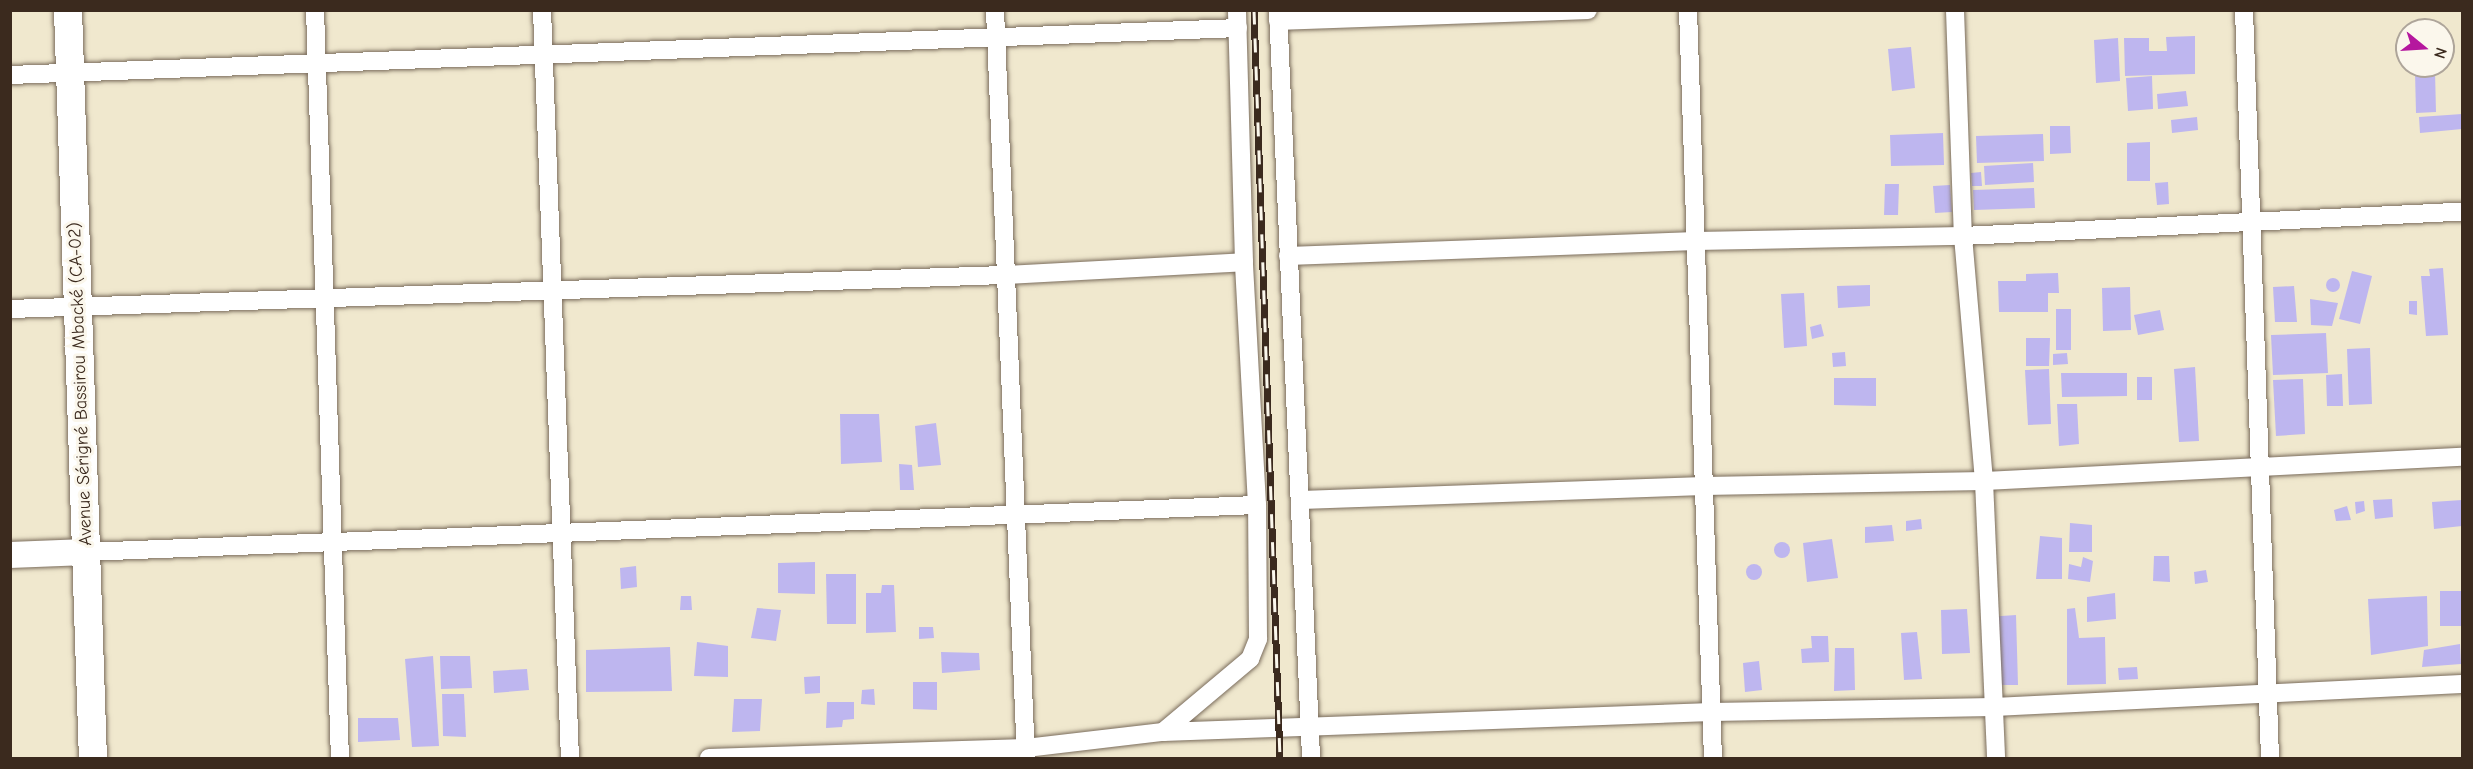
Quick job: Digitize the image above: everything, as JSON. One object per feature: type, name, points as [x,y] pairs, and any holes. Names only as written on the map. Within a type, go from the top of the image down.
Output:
[{"type":"main road","name":"Avenue Sérigné Bassirou Mbacké (CA-02)","points":[[68,10],[93,759]]},
{"type":"street","points":[[315,10],[340,759]]},
{"type":"street","points":[[542,10],[570,759]]},
{"type":"street","points":[[996,10],[1026,753]]},
{"type":"street","points":[[1311,759],[1278,16],[1588,10]]},
{"type":"street","points":[[1688,10],[1713,759]]},
{"type":"street","points":[[1956,10],[1963,236],[1984,481],[1996,759]]},
{"type":"street","points":[[2244,10],[2270,759]]},
{"type":"street","points":[[10,75],[997,39],[1238,19],[1244,262],[1257,505],[1258,639],[1250,659],[1162,732]]},
{"type":"street","points":[[1288,256],[1696,241],[1963,236],[2463,212]]},
{"type":"street","points":[[10,309],[1006,275],[1244,262]]},
{"type":"street","points":[[1301,500],[1704,486],[1984,481],[2463,457]]},
{"type":"street","points":[[10,555],[1257,505]]},
{"type":"street","points":[[709,759],[1026,753],[1162,732],[1712,712],[1993,707],[2463,684]]},
{"type":"building","points":[[2195,36],[2195,74],[2125,76],[2124,38],[2149,38],[2149,51],[2167,51],[2166,37]]},
{"type":"building","points":[[2118,38],[2120,81],[2096,83],[2094,40]]},
{"type":"building","points":[[1911,47],[1915,88],[1892,91],[1888,49]]},
{"type":"building","points":[[2152,76],[2153,109],[2128,111],[2126,78]]},
{"type":"building","points":[[2415,78],[2435,78],[2436,112],[2416,113]]},
{"type":"building","points":[[2186,91],[2188,106],[2158,109],[2157,94]]},
{"type":"building","points":[[2462,114],[2462,129],[2420,133],[2419,117]]},
{"type":"building","points":[[2197,117],[2198,130],[2172,133],[2171,120]]},
{"type":"building","points":[[2050,126],[2070,126],[2071,153],[2050,154]]},
{"type":"building","points":[[1943,133],[1944,165],[1891,166],[1890,135]]},
{"type":"building","points":[[2043,134],[2044,161],[1977,163],[1976,136]]},
{"type":"building","points":[[2150,142],[2150,181],[2127,181],[2127,143]]},
{"type":"building","points":[[2033,163],[2034,182],[1985,185],[1984,166]]},
{"type":"building","points":[[1981,172],[1982,186],[1972,186],[1971,173]]},
{"type":"building","points":[[2168,182],[2169,204],[2157,205],[2155,183]]},
{"type":"building","points":[[1885,184],[1899,184],[1898,215],[1884,215]]},
{"type":"building","points":[[1950,185],[1952,212],[1935,213],[1933,186]]},
{"type":"building","points":[[2034,188],[2035,208],[1974,210],[1973,190]]},
{"type":"building","points":[[2443,268],[2448,335],[2426,336],[2421,276],[2430,276],[2429,269]]},
{"type":"building","points":[[2352,271],[2372,276],[2360,324],[2339,319]]},
{"type":"building","points":[[2058,273],[2059,293],[2048,293],[2048,312],[1999,312],[1998,281],[2026,281],[2026,274]]},
{"type":"building","points":[[2333,278],[2338,280],[2340,285],[2338,290],[2333,292],[2328,290],[2326,285],[2328,280]]},
{"type":"building","points":[[1870,285],[1870,306],[1838,308],[1837,286]]},
{"type":"building","points":[[2294,286],[2297,322],[2275,322],[2273,287]]},
{"type":"building","points":[[2130,287],[2131,330],[2103,331],[2102,288]]},
{"type":"building","points":[[1804,293],[1807,346],[1784,348],[1781,294]]},
{"type":"building","points":[[2310,299],[2338,303],[2332,326],[2311,325]]},
{"type":"building","points":[[2409,301],[2417,301],[2417,315],[2409,314]]},
{"type":"building","points":[[2056,309],[2071,309],[2071,350],[2056,350]]},
{"type":"building","points":[[2160,310],[2164,330],[2138,335],[2134,315]]},
{"type":"building","points":[[1821,324],[1824,336],[1812,339],[1810,327]]},
{"type":"building","points":[[2326,333],[2328,373],[2273,375],[2271,335]]},
{"type":"building","points":[[2026,338],[2050,338],[2049,366],[2026,366]]},
{"type":"building","points":[[2370,348],[2372,404],[2349,405],[2347,349]]},
{"type":"building","points":[[1845,352],[1846,366],[1833,367],[1832,353]]},
{"type":"building","points":[[2067,353],[2068,364],[2053,365],[2053,354]]},
{"type":"building","points":[[2195,367],[2199,441],[2179,442],[2174,369]]},
{"type":"building","points":[[2049,369],[2051,424],[2028,425],[2025,370]]},
{"type":"building","points":[[2061,373],[2127,373],[2127,396],[2062,397]]},
{"type":"building","points":[[2342,374],[2343,406],[2327,406],[2326,375]]},
{"type":"building","points":[[2137,377],[2152,377],[2152,400],[2137,400]]},
{"type":"building","points":[[1834,378],[1876,378],[1876,406],[1834,405]]},
{"type":"building","points":[[2303,379],[2305,434],[2276,436],[2273,380]]},
{"type":"building","points":[[2057,404],[2077,404],[2079,444],[2059,446]]},
{"type":"building","points":[[840,414],[879,414],[882,462],[841,464]]},
{"type":"building","points":[[936,423],[941,465],[918,467],[915,426]]},
{"type":"building","points":[[899,464],[912,465],[914,490],[900,490]]},
{"type":"building","points":[[2392,499],[2393,517],[2375,519],[2373,500]]},
{"type":"building","points":[[2462,500],[2462,526],[2434,529],[2432,502]]},
{"type":"building","points":[[2364,501],[2365,511],[2356,514],[2355,502]]},
{"type":"building","points":[[2347,506],[2351,520],[2336,521],[2334,510]]},
{"type":"building","points":[[1921,519],[1922,529],[1906,531],[1906,521]]},
{"type":"building","points":[[2070,523],[2092,525],[2092,552],[2069,552]]},
{"type":"building","points":[[1892,525],[1894,541],[1865,543],[1865,527]]},
{"type":"building","points":[[2040,536],[2062,538],[2062,579],[2036,579]]},
{"type":"building","points":[[1832,539],[1838,578],[1807,582],[1803,543]]},
{"type":"building","points":[[1779,542],[1785,542],[1790,550],[1788,556],[1779,558],[1774,553],[1774,547]]},
{"type":"building","points":[[2154,556],[2169,556],[2170,582],[2153,581]]},
{"type":"building","points":[[2083,557],[2093,561],[2090,582],[2068,579],[2069,564],[2081,567]]},
{"type":"building","points":[[815,562],[815,594],[778,593],[778,563]]},
{"type":"building","points":[[1751,564],[1757,564],[1762,572],[1760,578],[1751,580],[1746,575],[1746,569]]},
{"type":"building","points":[[636,566],[637,587],[621,589],[620,568]]},
{"type":"building","points":[[2206,570],[2208,582],[2195,584],[2194,572]]},
{"type":"building","points":[[826,574],[856,574],[856,624],[827,624]]},
{"type":"building","points":[[882,585],[894,585],[896,632],[866,633],[866,593],[881,593]]},
{"type":"building","points":[[2440,591],[2462,591],[2462,626],[2440,626]]},
{"type":"building","points":[[2115,593],[2116,619],[2087,622],[2087,597]]},
{"type":"building","points":[[681,596],[691,596],[692,610],[680,610]]},
{"type":"building","points":[[2427,596],[2428,646],[2371,655],[2368,599]]},
{"type":"building","points":[[757,608],[781,610],[776,641],[751,638]]},
{"type":"building","points":[[2075,608],[2079,638],[2105,637],[2106,684],[2067,685],[2067,609]]},
{"type":"building","points":[[1967,609],[1970,653],[1942,654],[1941,610]]},
{"type":"building","points":[[2016,615],[2018,685],[1994,685],[1987,617]]},
{"type":"building","points":[[919,627],[933,627],[934,638],[919,639]]},
{"type":"building","points":[[1917,632],[1922,679],[1904,680],[1901,633]]},
{"type":"building","points":[[1811,636],[1828,636],[1829,662],[1802,663],[1801,649],[1812,648]]},
{"type":"building","points":[[697,642],[728,646],[728,677],[694,676]]},
{"type":"building","points":[[2460,644],[2461,664],[2422,667],[2424,650]]},
{"type":"building","points":[[670,647],[672,691],[586,692],[586,650]]},
{"type":"building","points":[[1835,648],[1854,648],[1855,690],[1834,691]]},
{"type":"building","points":[[941,652],[979,653],[980,670],[942,673]]},
{"type":"building","points":[[433,656],[439,746],[412,747],[405,659]]},
{"type":"building","points":[[440,656],[470,656],[472,688],[441,689]]},
{"type":"building","points":[[1759,661],[1762,690],[1745,692],[1743,663]]},
{"type":"building","points":[[2137,667],[2138,679],[2119,680],[2118,668]]},
{"type":"building","points":[[527,669],[529,690],[494,693],[493,671]]},
{"type":"building","points":[[820,676],[820,693],[805,694],[804,677]]},
{"type":"building","points":[[913,682],[937,682],[937,710],[913,709]]},
{"type":"building","points":[[874,689],[875,705],[861,704],[862,690]]},
{"type":"building","points":[[442,694],[464,694],[466,737],[443,736]]},
{"type":"building","points":[[734,699],[762,699],[760,731],[732,732]]},
{"type":"building","points":[[827,702],[854,702],[854,719],[843,720],[842,727],[826,728]]},
{"type":"building","points":[[358,718],[398,718],[400,740],[358,742]]},
{"type":"railway","points":[[1254,10],[1280,758]]}]
